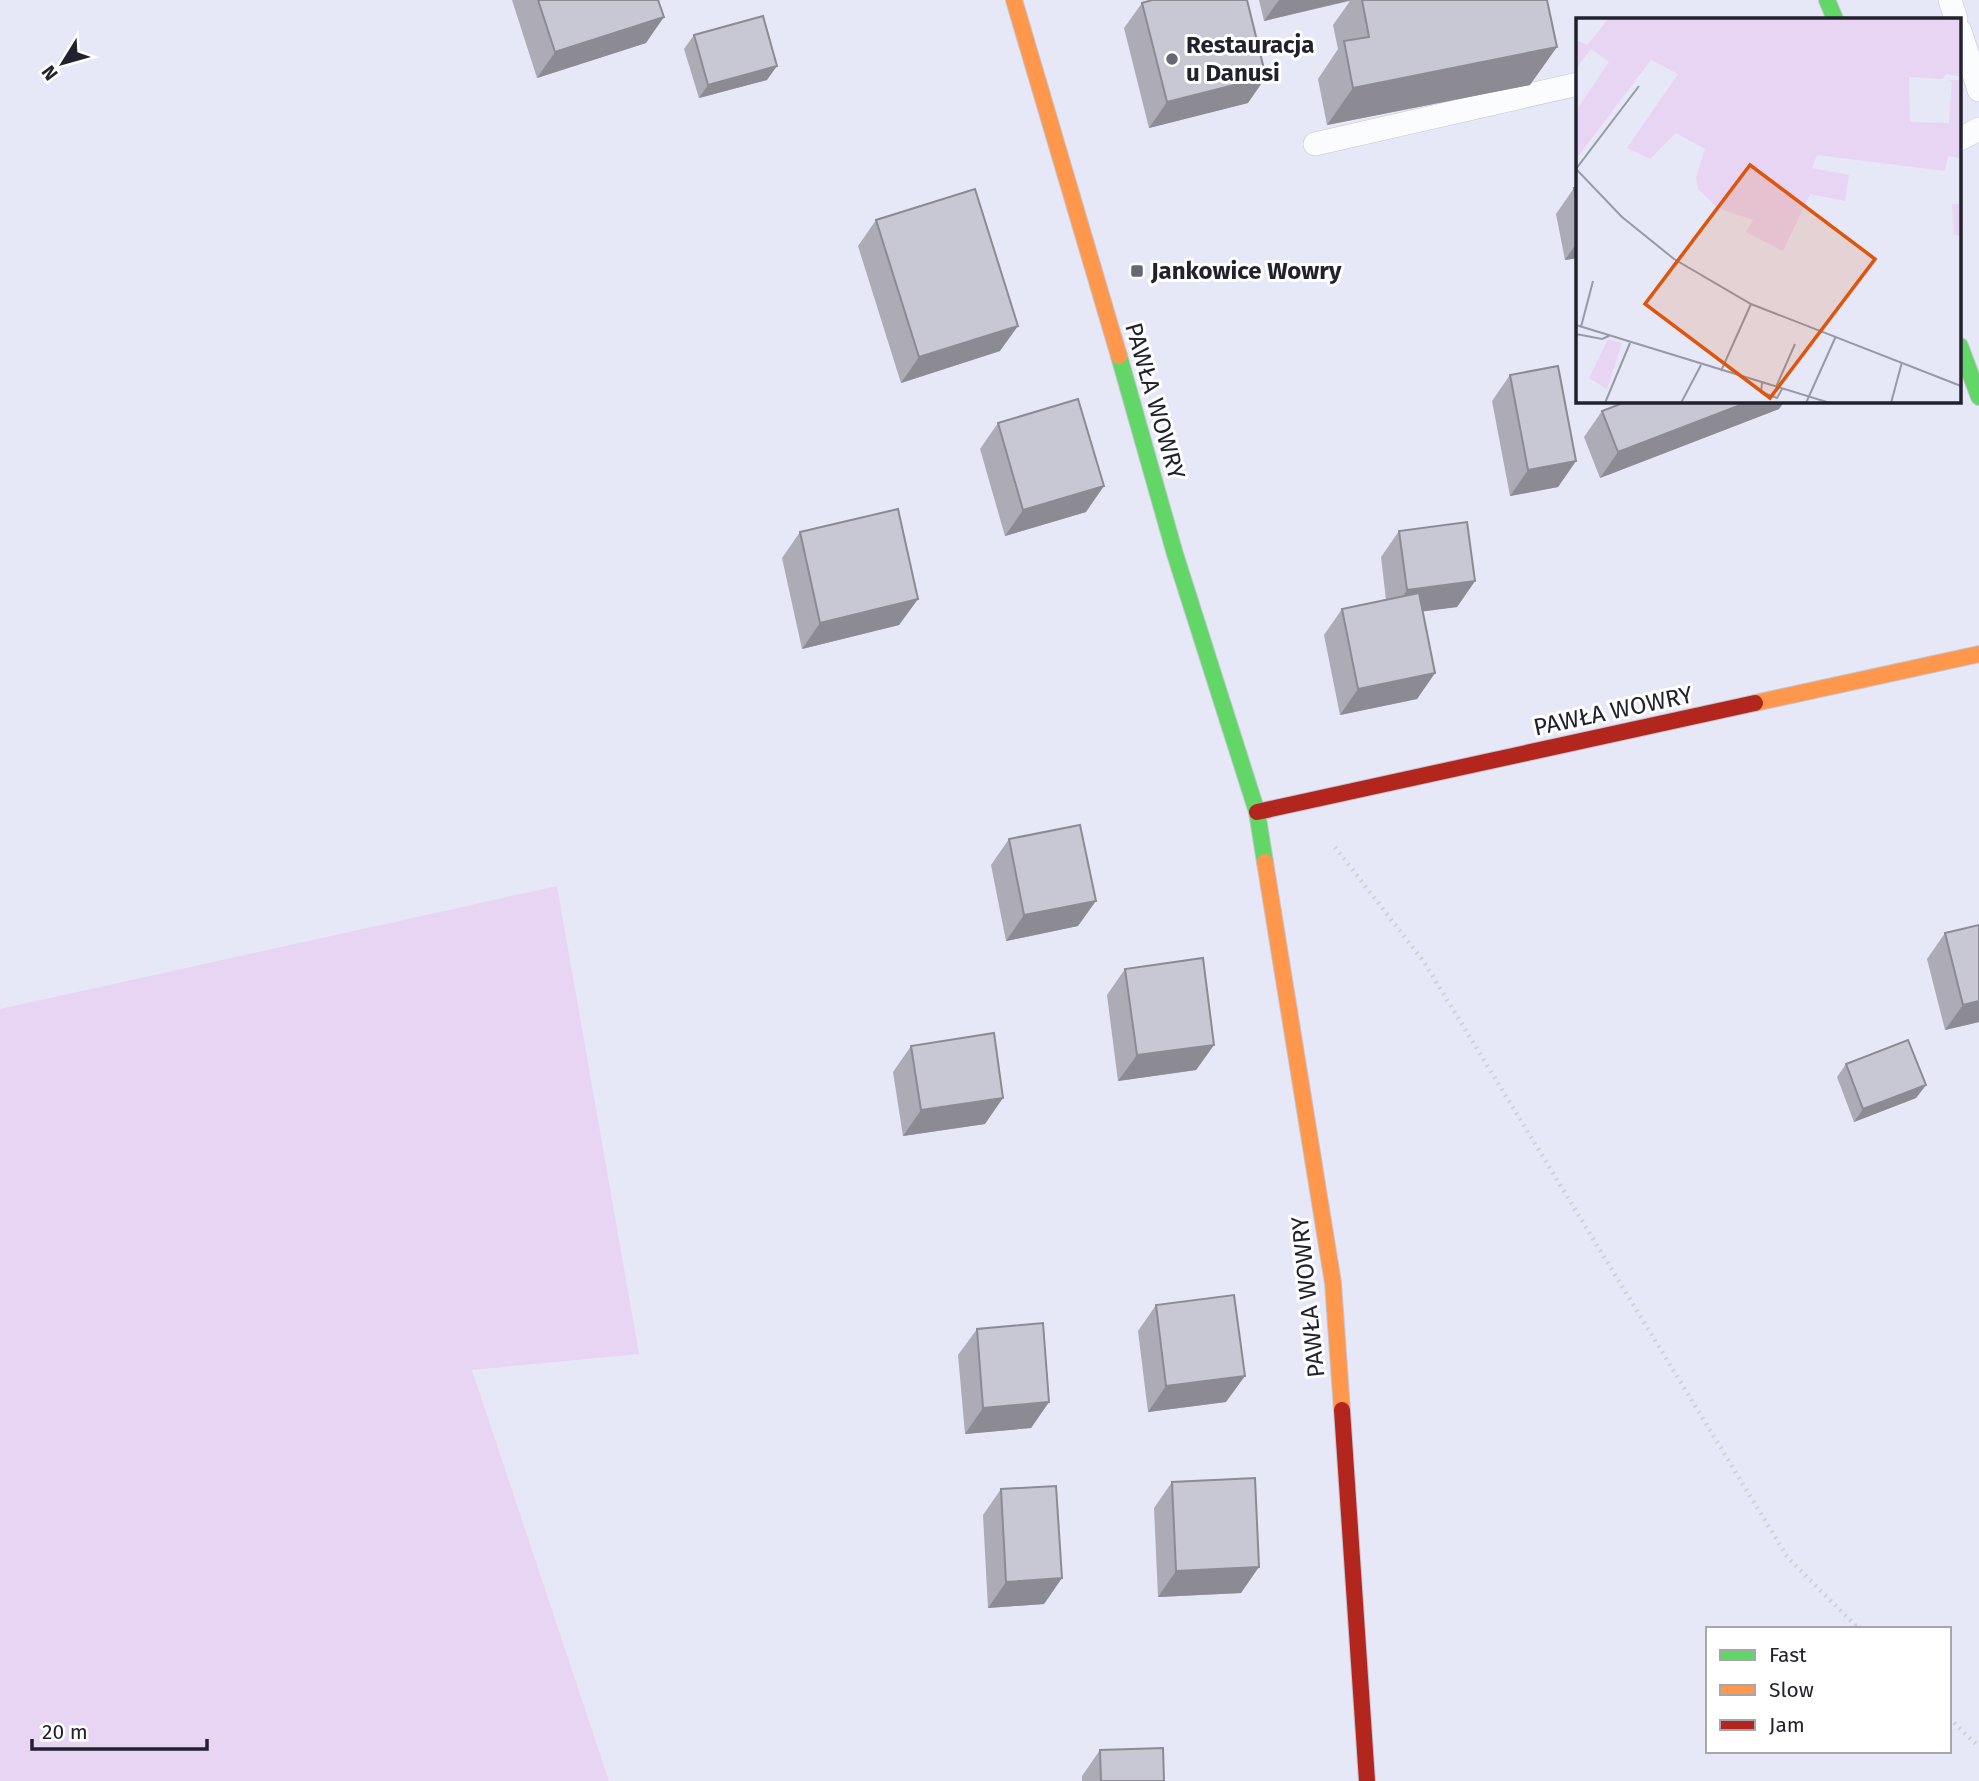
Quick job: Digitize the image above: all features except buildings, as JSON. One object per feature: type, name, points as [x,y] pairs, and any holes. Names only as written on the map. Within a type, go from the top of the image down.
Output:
[{"type":"street","name":"PAWŁA WOWRY","points":[[1014,0],[1074,197],[1175,554],[1257,812],[1333,1283],[1367,1781]]},
{"type":"street","points":[[1827,0],[1835,18]]},
{"type":"street","points":[[1962,351],[1979,397]]},
{"type":"street","name":"PAWŁA WOWRY","points":[[1257,812],[1979,654]]},
{"type":"lane","points":[[1950,0],[1956,18]]},
{"type":"lane","points":[[1962,37],[1979,90]]},
{"type":"lane","points":[[1315,144],[1576,84]]},
{"type":"lane","points":[[1962,138],[1979,129]]},
{"type":"path","points":[[1300,802],[1424,962],[1788,1558],[1857,1627]]},
{"type":"path","points":[[1951,1720],[1979,1747]]},
{"type":"shaded area","points":[[557,886],[639,1354],[472,1370],[609,1781],[0,1781],[0,1009]]},
{"type":"traffic: fast","points":[[1827,0],[1835,18]]},
{"type":"traffic: fast","points":[[1962,351],[1979,397]]},
{"type":"traffic: fast","points":[[1119,356],[1175,554],[1257,812],[1265,862]]},
{"type":"traffic: slow","points":[[1014,0],[1119,356]]},
{"type":"traffic: slow","points":[[1755,703],[1979,654]]},
{"type":"traffic: slow","points":[[1265,862],[1333,1283],[1342,1410]]},
{"type":"traffic: jam","points":[[1257,812],[1755,703]]},
{"type":"traffic: jam","points":[[1342,1410],[1367,1781]]},
{"type":"place","name":"Restauracja u Danusi","points":[[1172,59]]},
{"type":"place","name":"Jankowice Wowry","points":[[1137,271]]}]
